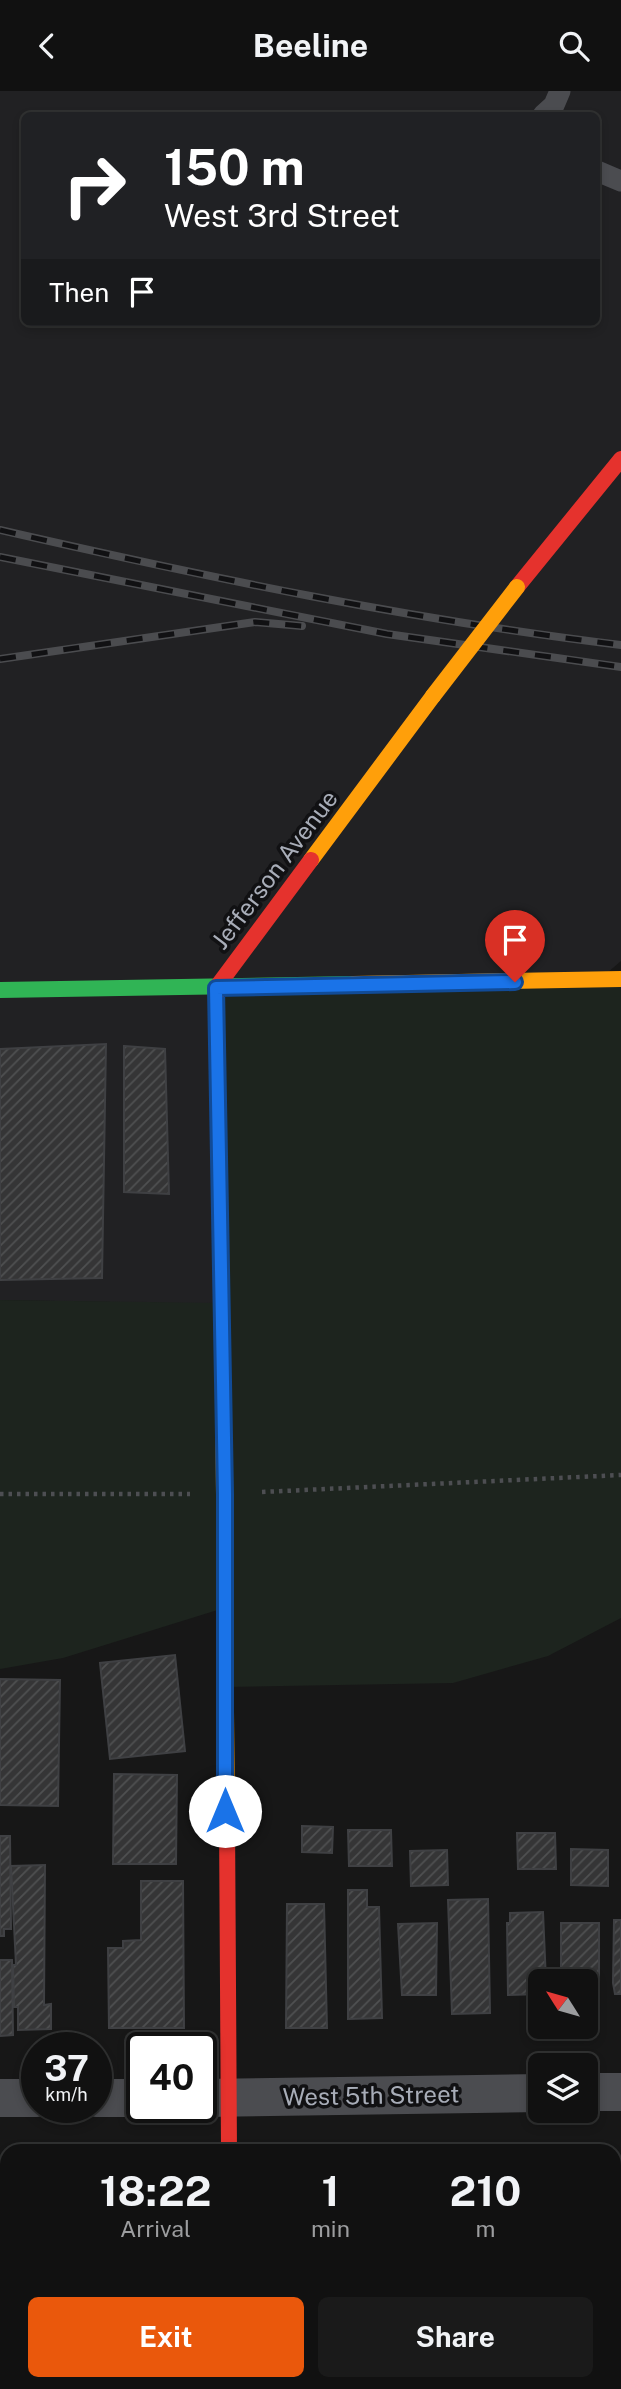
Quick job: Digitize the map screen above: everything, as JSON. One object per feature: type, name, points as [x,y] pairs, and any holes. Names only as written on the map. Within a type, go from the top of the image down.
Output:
[{"type":"street","name":"Jefferson Avenue","points":[[216,2032],[225,1494],[216,988],[433,696],[621,459]]},
{"type":"street","points":[[0,990],[621,979]]},
{"type":"street","points":[[598,2092],[621,2092]]},
{"type":"street","name":"West 5th Street","points":[[217,2098],[528,2093]]},
{"type":"street","points":[[0,2098],[21,2098]]},
{"type":"street","name":"Jefferson Avenue","points":[[217,2106],[227,2144]]},
{"type":"lane","points":[[546,112],[554,105],[560,91]]},
{"type":"lane","points":[[600,172],[621,181]]},
{"type":"path","points":[[259,1492],[621,1475]]},
{"type":"path","points":[[0,1494],[202,1494]]},
{"type":"shaded area","points":[[0,91],[621,91],[621,961],[221,1304],[0,1300]]},
{"type":"shaded area","points":[[621,979],[621,1618],[548,1656],[453,1683],[225,1687],[224,1608],[63,1658],[0,1669],[0,1300],[221,1303],[216,988]]},
{"type":"building","points":[[106,1044],[102,1278],[0,1280],[0,1049]]},
{"type":"building","points":[[124,1046],[165,1049],[169,1194],[124,1192]]},
{"type":"building","points":[[175,1655],[185,1751],[110,1759],[100,1663]]},
{"type":"building","points":[[0,1679],[60,1680],[58,1806],[0,1805]]},
{"type":"building","points":[[114,1774],[177,1775],[176,1864],[113,1864]]},
{"type":"building","points":[[302,1826],[333,1827],[332,1853],[302,1852]]},
{"type":"building","points":[[348,1830],[391,1830],[392,1866],[349,1866]]},
{"type":"building","points":[[517,1833],[555,1833],[556,1869],[518,1869]]},
{"type":"building","points":[[0,1836],[10,1836],[11,1929],[4,1929],[4,1936],[0,1936]]},
{"type":"building","points":[[571,1849],[608,1850],[608,1886],[571,1885]]},
{"type":"building","points":[[447,1850],[448,1885],[411,1886],[410,1851]]},
{"type":"building","points":[[45,1865],[44,2005],[51,2004],[51,2029],[18,2030],[18,2007],[14,2007],[13,1965],[16,1965],[11,1866]]},
{"type":"building","points":[[141,1881],[183,1881],[184,2028],[109,2028],[108,1948],[123,1948],[123,1941],[141,1940]]},
{"type":"building","points":[[348,1890],[367,1890],[367,1907],[379,1907],[382,2018],[348,2019]]},
{"type":"building","points":[[488,1899],[490,2013],[452,2014],[448,1900]]},
{"type":"building","points":[[287,1904],[324,1904],[327,2028],[286,2028]]},
{"type":"building","points":[[543,1912],[545,1969],[528,1969],[528,1994],[508,1995],[507,1923],[510,1923],[510,1913]]},
{"type":"building","points":[[614,1920],[621,1920],[621,1994],[615,1994],[613,1983]]},
{"type":"building","points":[[437,1923],[436,1995],[402,1995],[398,1924]]},
{"type":"building","points":[[561,1923],[599,1923],[599,1994],[598,1969],[561,1969]]},
{"type":"building","points":[[0,1960],[12,1960],[13,2035],[0,2036]]},
{"type":"railway","points":[[0,530],[309,596],[465,623],[621,645]]},
{"type":"railway","points":[[0,557],[387,634],[621,667]]},
{"type":"railway","points":[[0,659],[255,622],[302,626]]},
{"type":"traffic: fast","points":[[0,990],[353,984]]},
{"type":"traffic: slow","points":[[433,696],[517,587]]},
{"type":"traffic: slow","points":[[311,860],[433,696]]},
{"type":"traffic: slow","points":[[353,984],[621,979]]},
{"type":"traffic: slow","points":[[223,1386],[227,1819]]},
{"type":"traffic: jam","points":[[517,587],[621,459]]},
{"type":"traffic: jam","points":[[223,1386],[216,988],[311,860]]},
{"type":"traffic: jam","points":[[227,1819],[229,2144]]},
{"type":"route","points":[[225,1811],[225,1494],[216,988],[515,982]]}]
